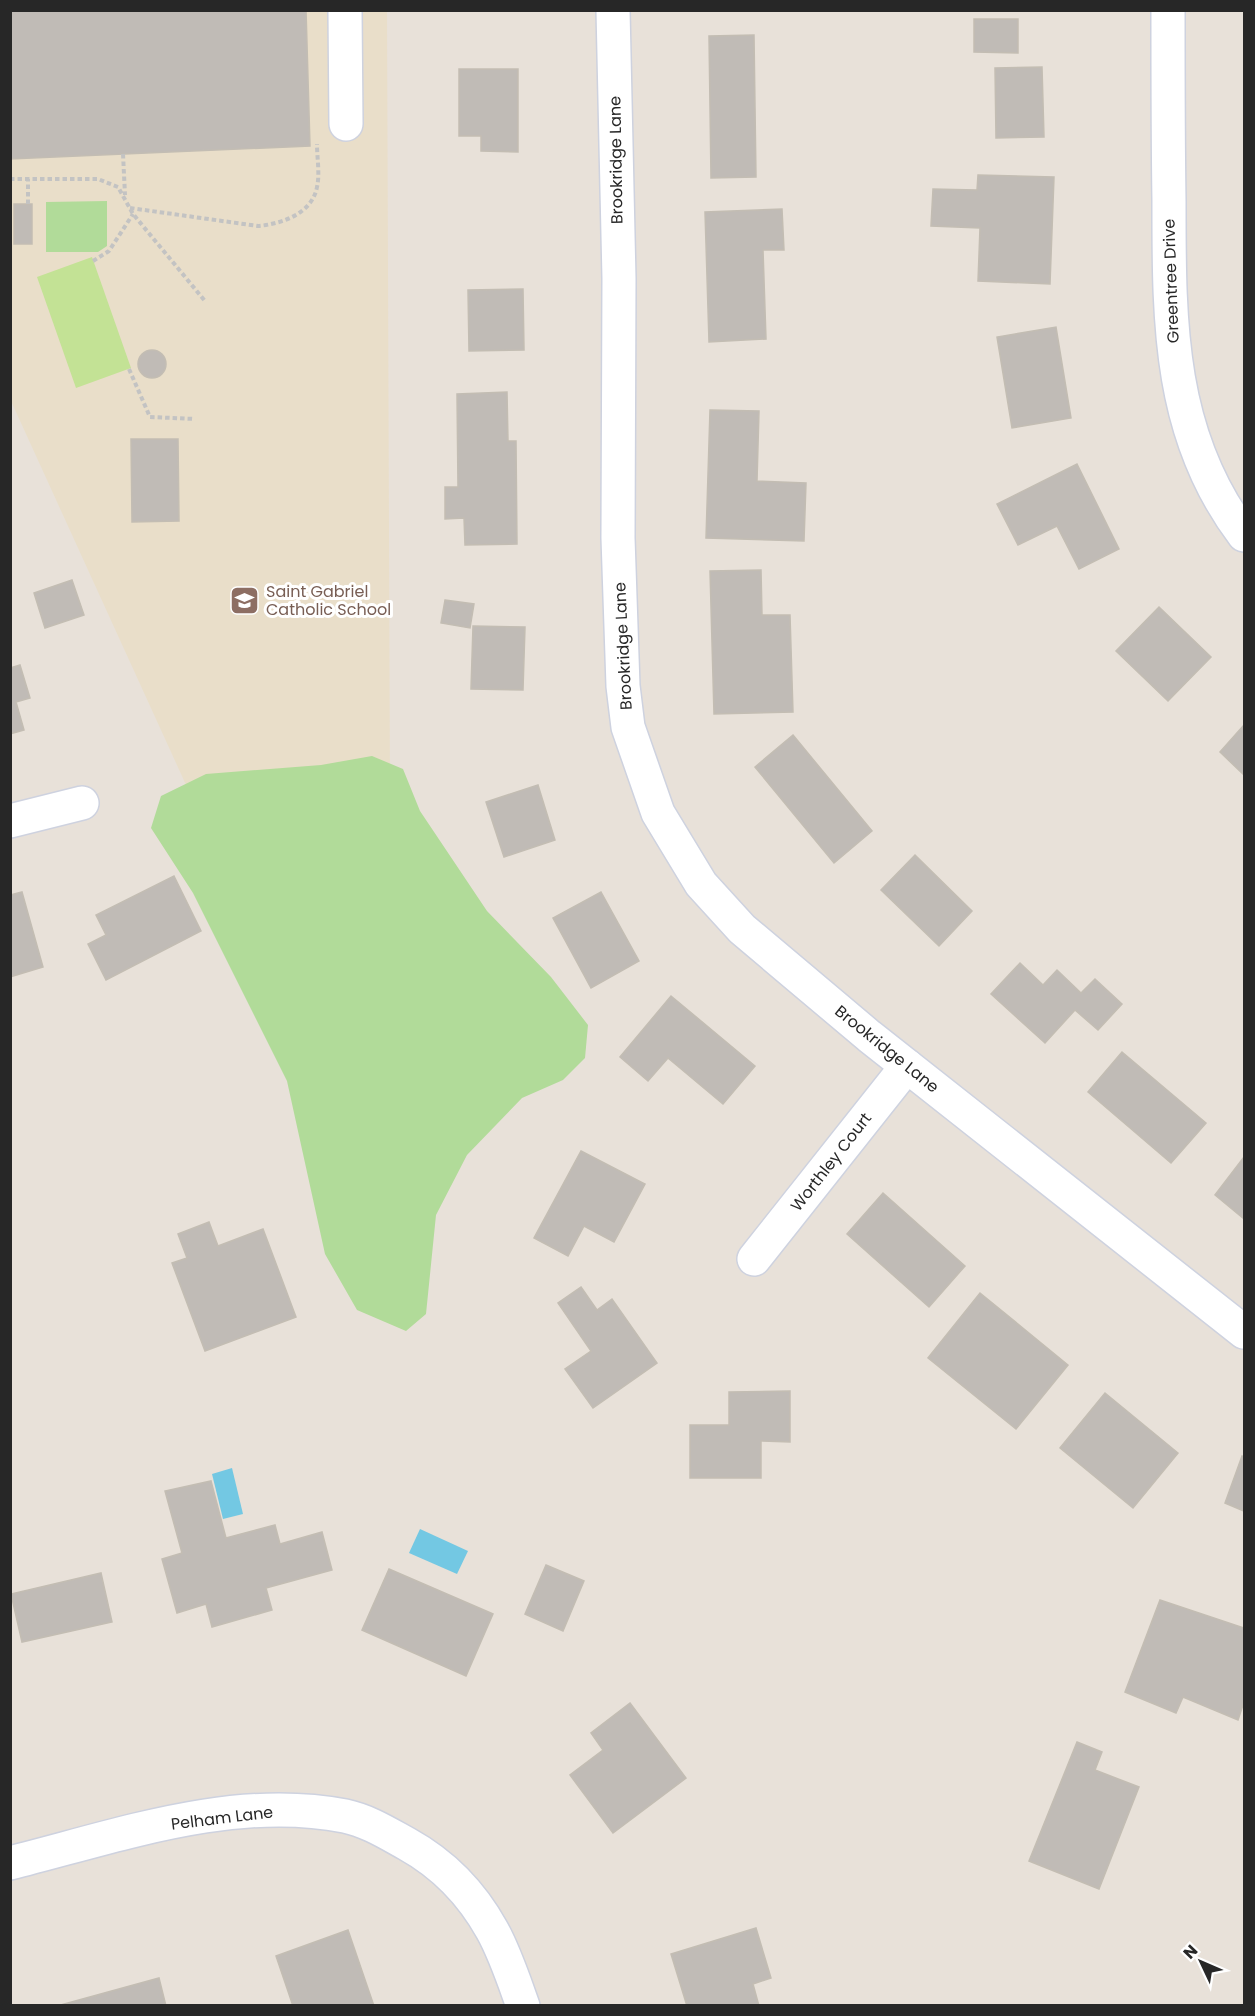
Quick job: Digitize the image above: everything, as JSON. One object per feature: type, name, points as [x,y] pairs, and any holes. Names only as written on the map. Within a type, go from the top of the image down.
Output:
[{"type":"street","points":[[345,10],[346,124]]},
{"type":"street","name":"Brookridge Lane","points":[[613,10],[619,279],[618,538],[623,686],[628,728],[658,813],[684,860],[707,891],[742,929],[907,1066],[1245,1332]]},
{"type":"street","name":"Greentree Drive","points":[[1168,10],[1169,314],[1179,391],[1195,441],[1211,479],[1245,535]]},
{"type":"street","points":[[10,822],[82,803]]},
{"type":"street","name":"Worthley Court","points":[[754,1259],[907,1066]]},
{"type":"street","name":"Pelham Lane","points":[[10,1863],[178,1821],[249,1811],[288,1810],[346,1816],[384,1831],[423,1852],[471,1897],[493,1930],[523,2006]]},
{"type":"path","points":[[129,208],[258,226],[280,222],[301,212],[317,188],[317,144]]},
{"type":"path","points":[[123,154],[125,196],[129,208],[205,301]]},
{"type":"path","points":[[10,179],[98,179],[118,186],[125,196]]},
{"type":"path","points":[[28,179],[28,204]]},
{"type":"path","points":[[93,261],[109,251],[133,214]]},
{"type":"path","points":[[129,369],[150,417],[195,419]]},
{"type":"shaded area","name":"Saint Gabriel Catholic School","points":[[10,11],[387,11],[392,1316],[192,798],[11,401]]},
{"type":"green space","points":[[107,201],[107,246],[98,252],[46,252],[46,202]]},
{"type":"green space","points":[[92,257],[131,368],[76,388],[37,277]]},
{"type":"green space","points":[[372,756],[403,769],[420,811],[487,911],[551,977],[588,1025],[585,1058],[563,1080],[522,1098],[467,1155],[436,1215],[426,1314],[406,1331],[357,1310],[325,1254],[287,1081],[193,893],[151,828],[161,796],[206,774],[321,765]]},
{"type":"water","points":[[232,1468],[243,1514],[223,1519],[212,1474]]},
{"type":"water","points":[[420,1529],[468,1551],[457,1574],[409,1553]]},
{"type":"building","points":[[10,10],[306,10],[310,146],[10,159]]},
{"type":"building","points":[[974,19],[1018,19],[1018,53],[974,52]]},
{"type":"building","points":[[754,35],[756,177],[711,178],[709,36]]},
{"type":"building","points":[[1042,67],[1044,137],[996,138],[995,68]]},
{"type":"building","points":[[459,69],[518,69],[518,152],[481,151],[481,136],[459,136]]},
{"type":"building","points":[[978,175],[1054,177],[1050,284],[978,281],[980,228],[931,226],[933,189],[977,190]]},
{"type":"building","points":[[14,204],[32,204],[32,244],[14,244]]},
{"type":"building","points":[[782,209],[784,250],[763,250],[766,339],[709,342],[705,212]]},
{"type":"building","points":[[523,289],[524,350],[469,351],[468,290]]},
{"type":"building","points":[[1056,327],[1071,418],[1012,428],[997,337]]},
{"type":"building","points":[[152,350],[162,354],[166,364],[162,374],[152,378],[142,374],[138,364],[142,354]]},
{"type":"building","points":[[507,392],[508,441],[516,441],[517,544],[465,545],[464,518],[445,519],[445,487],[458,487],[457,394]]},
{"type":"building","points":[[710,410],[759,411],[757,481],[806,483],[804,541],[706,538]]},
{"type":"building","points":[[131,439],[178,439],[179,521],[132,522]]},
{"type":"building","points":[[1077,464],[1119,549],[1079,569],[1057,526],[1018,545],[997,504]]},
{"type":"building","points":[[761,570],[762,615],[790,615],[793,712],[714,714],[710,571]]},
{"type":"building","points":[[72,580],[84,615],[45,628],[34,593]]},
{"type":"building","points":[[445,600],[474,604],[470,628],[441,623]]},
{"type":"building","points":[[1159,607],[1211,657],[1168,701],[1116,651]]},
{"type":"building","points":[[473,626],[525,627],[523,690],[471,689]]},
{"type":"building","points":[[20,665],[30,698],[16,702],[24,730],[10,734],[10,668]]},
{"type":"building","points":[[1244,725],[1244,775],[1220,752]]},
{"type":"building","points":[[793,735],[872,831],[834,863],[755,767]]},
{"type":"building","points":[[538,785],[555,840],[504,857],[486,802]]},
{"type":"building","points":[[915,855],[972,911],[939,946],[881,890]]},
{"type":"building","points":[[174,876],[201,931],[106,980],[88,944],[106,935],[96,915]]},
{"type":"building","points":[[22,892],[43,967],[10,977],[10,895]]},
{"type":"building","points":[[601,892],[639,961],[591,988],[553,918]]},
{"type":"building","points":[[1020,963],[1043,985],[1057,970],[1081,993],[1095,979],[1122,1004],[1098,1030],[1075,1010],[1045,1043],[991,994]]},
{"type":"building","points":[[671,996],[755,1066],[723,1104],[668,1058],[648,1081],[620,1057]]},
{"type":"building","points":[[1122,1052],[1206,1123],[1171,1163],[1088,1092]]},
{"type":"building","points":[[581,1151],[645,1184],[614,1242],[584,1226],[568,1256],[534,1238]]},
{"type":"building","points":[[1244,1157],[1244,1219],[1215,1195]]},
{"type":"building","points":[[883,1193],[965,1266],[929,1307],[847,1234]]},
{"type":"building","points":[[209,1222],[218,1246],[263,1229],[296,1317],[205,1351],[172,1263],[187,1258],[178,1234]]},
{"type":"building","points":[[581,1287],[597,1310],[612,1299],[657,1363],[593,1408],[565,1369],[591,1351],[558,1303]]},
{"type":"building","points":[[980,1293],[1068,1365],[1016,1429],[928,1358]]},
{"type":"building","points":[[790,1391],[790,1442],[761,1441],[761,1478],[690,1478],[690,1425],[729,1425],[729,1392]]},
{"type":"building","points":[[1105,1393],[1178,1453],[1133,1508],[1060,1448]]},
{"type":"building","points":[[1242,1456],[1244,1457],[1244,1511],[1225,1503]]},
{"type":"building","points":[[211,1481],[226,1538],[275,1525],[280,1544],[322,1532],[332,1570],[266,1588],[272,1610],[212,1627],[206,1604],[177,1613],[162,1559],[182,1553],[165,1491]]},
{"type":"building","points":[[546,1565],[584,1581],[563,1631],[525,1614]]},
{"type":"building","points":[[389,1569],[493,1614],[466,1676],[362,1630]]},
{"type":"building","points":[[101,1573],[112,1622],[22,1642],[11,1594]]},
{"type":"building","points":[[1160,1600],[1244,1628],[1244,1702],[1238,1720],[1183,1697],[1176,1713],[1125,1692]]},
{"type":"building","points":[[630,1703],[686,1778],[613,1833],[570,1775],[603,1750],[591,1733]]},
{"type":"building","points":[[1077,1742],[1102,1752],[1095,1770],[1139,1787],[1099,1889],[1029,1861]]},
{"type":"building","points":[[756,1928],[771,1978],[753,1984],[759,2006],[687,2006],[671,1954]]},
{"type":"building","points":[[348,1930],[374,2006],[293,2006],[276,1956]]},
{"type":"building","points":[[159,1978],[166,2006],[57,2006]]},
{"type":"place","name":"Saint Gabriel Catholic School","points":[[245,600]]}]
